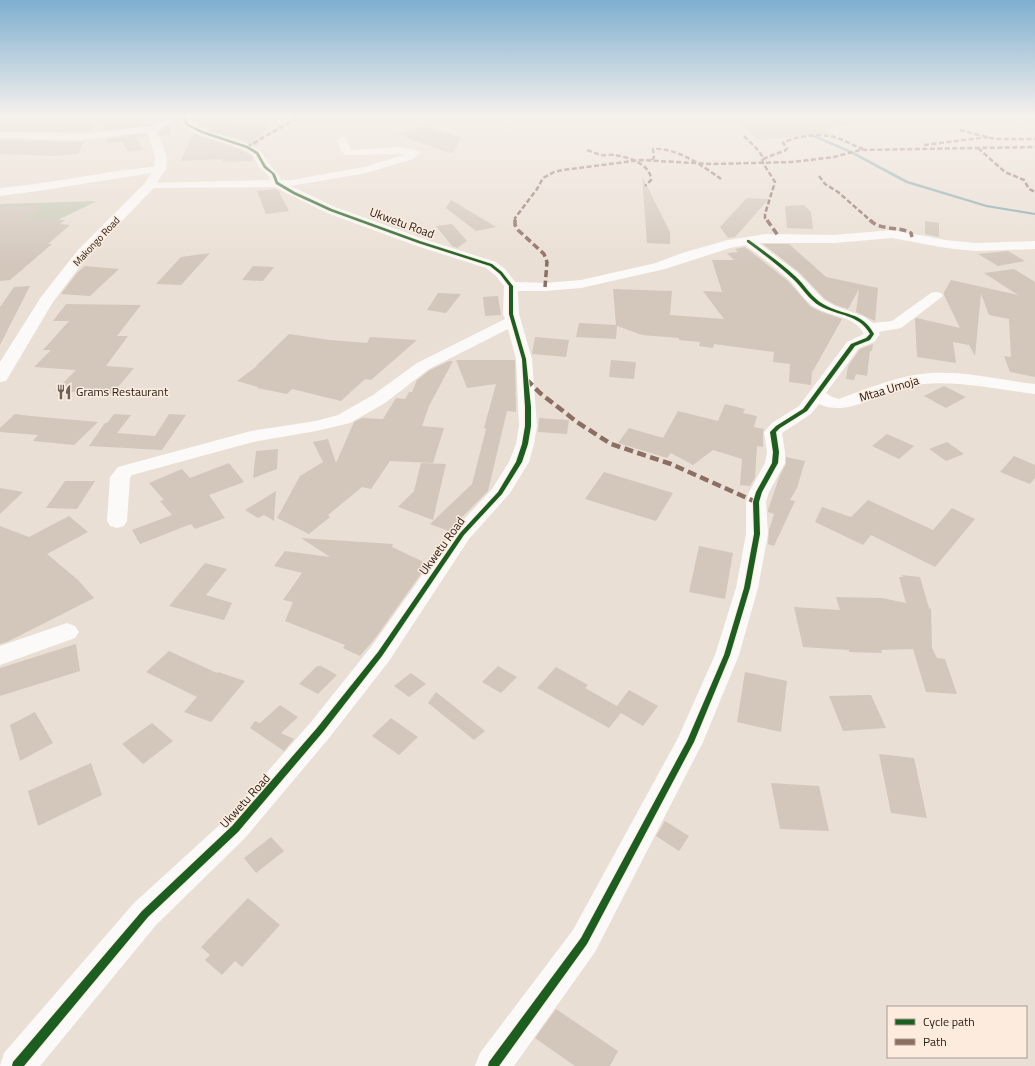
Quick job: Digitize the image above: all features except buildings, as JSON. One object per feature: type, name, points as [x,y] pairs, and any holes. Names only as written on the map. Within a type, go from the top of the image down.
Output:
[{"type":"street","points":[[0,196],[5,191],[38,188],[138,171],[160,169],[160,165]]},
{"type":"street","name":"Ukwetu Road","points":[[17,1066],[145,914],[235,829],[315,736],[380,654],[462,534],[500,493],[510,479],[521,456],[528,426],[528,400],[524,360],[513,321],[511,286],[502,273],[491,265],[419,242],[331,210],[294,193],[277,183],[273,174],[264,165]]},
{"type":"street","points":[[149,186],[277,183],[313,180],[366,170],[383,165]]},
{"type":"street","name":"Makongo Road","points":[[0,377],[23,336],[46,300],[83,253],[149,186],[160,169]]},
{"type":"street","points":[[511,286],[545,287],[581,284],[660,266],[728,244],[779,237],[834,239],[892,234],[946,244],[976,247],[1035,246]]},
{"type":"street","points":[[493,1066],[584,941],[690,742],[727,655],[747,588],[757,534],[756,502],[759,492],[775,463],[776,452],[773,437],[774,432],[778,427],[805,410],[818,395],[853,345],[871,337],[872,334],[866,324],[853,316],[832,311],[810,297],[800,283],[748,241]]},
{"type":"street","points":[[869,328],[896,325],[936,296]]},
{"type":"street","points":[[116,521],[120,477],[125,471],[251,437],[316,426],[344,418],[379,399],[423,366],[513,321]]},
{"type":"street","name":"Mtaa Umoja","points":[[818,395],[826,401],[840,404],[904,382],[930,378],[950,378],[1035,389]]},
{"type":"street","points":[[0,656],[67,632]]},
{"type":"green space","points":[[97,201],[0,248],[0,204]]},
{"type":"waterway","points":[[875,165],[907,182],[987,206],[1035,214]]},
{"type":"marked path","points":[[545,287],[547,262],[544,254],[518,230],[515,225],[515,218],[537,189],[543,178],[554,172],[563,170],[604,165]]},
{"type":"marked path","points":[[641,165],[648,170],[651,175],[651,180],[645,186]]},
{"type":"marked path","points":[[699,165],[721,179]]},
{"type":"marked path","points":[[764,165],[775,182],[775,186],[766,209],[765,218],[779,237]]},
{"type":"marked path","points":[[997,165],[1005,172],[1024,180],[1029,189],[1035,192]]},
{"type":"marked path","points":[[819,176],[825,184],[838,192],[862,212],[874,225],[906,230],[911,233],[912,237]]},
{"type":"marked path","points":[[526,379],[540,393],[577,422],[611,444],[671,464],[756,502]]},
{"type":"cycle path","points":[[17,1066],[145,914],[235,829],[320,730],[380,654],[462,534],[500,493],[519,462],[525,444],[528,426],[528,407],[524,359],[511,314],[511,286],[501,273],[491,265],[419,242],[331,210],[294,193],[277,183],[273,174],[264,165]]},
{"type":"cycle path","points":[[493,1066],[584,941],[690,742],[727,655],[747,588],[757,534],[756,502],[759,492],[775,463],[776,452],[773,432],[778,427],[805,410],[853,345],[868,339],[872,334],[869,327],[864,322],[819,304],[787,271],[748,241]]},
{"type":"place","name":"Grams Restaurant","points":[[64,392]]}]
